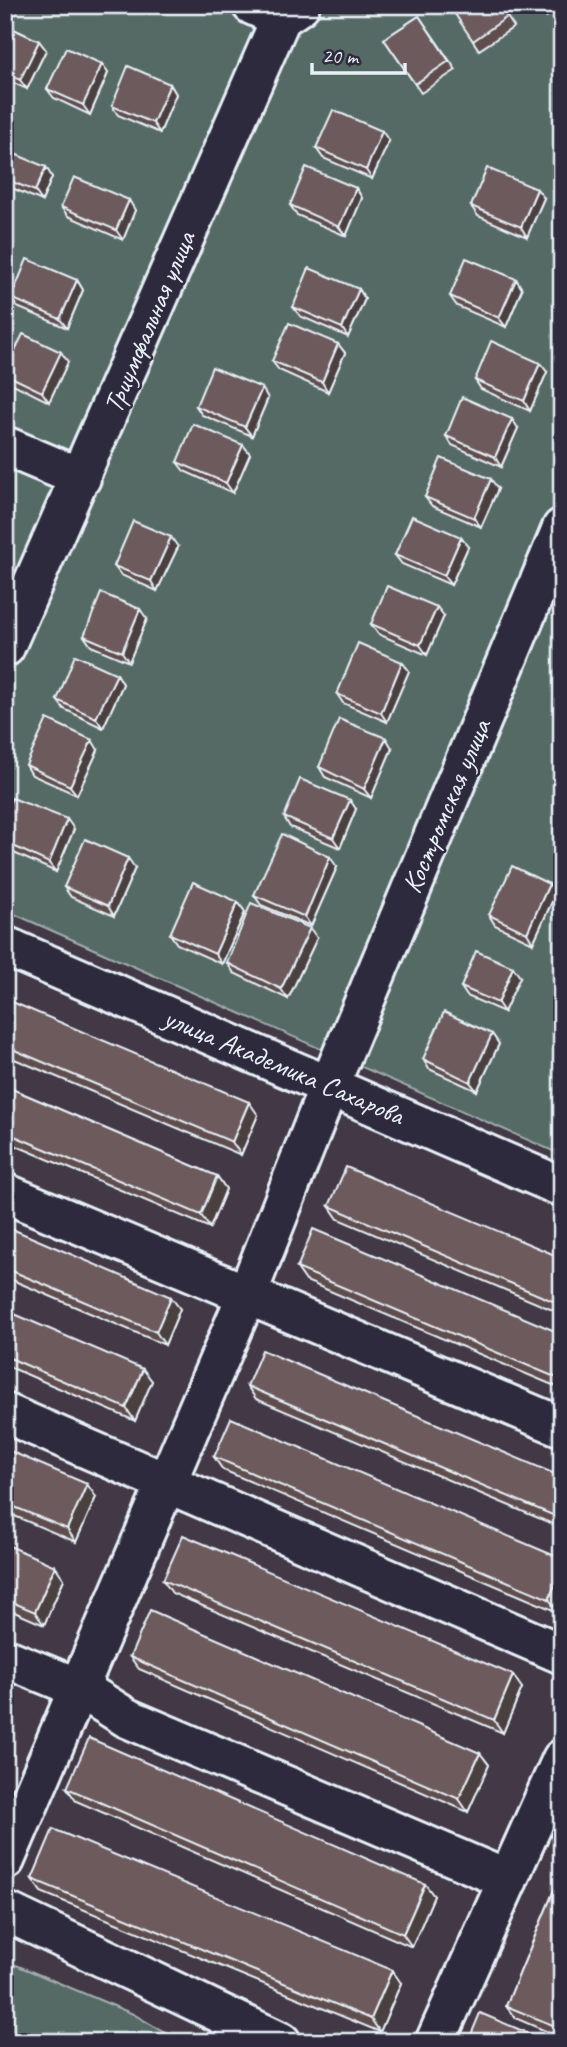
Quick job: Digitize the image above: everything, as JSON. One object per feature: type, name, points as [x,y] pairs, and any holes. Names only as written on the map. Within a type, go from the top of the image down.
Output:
[{"type":"street","name":"Триумфальная улица","points":[[5,647],[81,478],[278,9]]},
{"type":"street","points":[[5,446],[81,478]]},
{"type":"street","name":"Костромская улица","points":[[5,1860],[81,1689],[246,1297],[330,1084],[562,528]]},
{"type":"street","name":"улица Академика Сахарова","points":[[5,946],[330,1084],[562,1187]]},
{"type":"street","points":[[5,1193],[246,1297],[562,1427]]},
{"type":"street","points":[[5,1413],[562,1654]]},
{"type":"street","points":[[5,1658],[81,1689],[127,1718],[509,1880]]},
{"type":"street","points":[[435,2042],[562,1759]]},
{"type":"street","points":[[5,1911],[281,2042]]},
{"type":"green space","points":[[5,5],[562,5],[562,1155],[5,910]]},
{"type":"green space","points":[[16,1965],[133,2014],[169,2035],[166,2042],[5,2042],[5,1971]]},
{"type":"building","points":[[449,5],[499,5],[507,17],[473,41]]},
{"type":"building","points":[[419,16],[449,61],[415,84],[384,39]]},
{"type":"building","points":[[5,25],[39,41],[20,80],[5,73]]},
{"type":"building","points":[[66,48],[102,64],[83,105],[47,89]]},
{"type":"building","points":[[128,66],[170,84],[153,123],[112,106]]},
{"type":"building","points":[[333,110],[382,131],[366,170],[316,148]]},
{"type":"building","points":[[5,150],[46,167],[35,191],[5,179]]},
{"type":"building","points":[[306,167],[356,188],[339,227],[290,205]]},
{"type":"building","points":[[487,168],[537,189],[521,227],[471,206]]},
{"type":"building","points":[[74,177],[129,200],[116,230],[61,207]]},
{"type":"building","points":[[466,258],[516,279],[499,318],[450,296]]},
{"type":"building","points":[[27,259],[77,280],[60,319],[11,298]]},
{"type":"building","points":[[309,268],[359,289],[342,328],[293,307]]},
{"type":"building","points":[[289,323],[338,344],[322,382],[272,361]]},
{"type":"building","points":[[23,334],[61,352],[42,392],[5,374]]},
{"type":"building","points":[[491,341],[540,363],[524,401],[475,380]]},
{"type":"building","points":[[212,367],[262,388],[245,427],[196,406]]},
{"type":"building","points":[[462,397],[512,419],[495,457],[446,436]]},
{"type":"building","points":[[193,424],[243,445],[226,483],[177,462]]},
{"type":"building","points":[[441,458],[491,479],[474,518],[425,497]]},
{"type":"building","points":[[412,516],[461,537],[444,576],[395,555]]},
{"type":"building","points":[[133,521],[171,537],[151,581],[114,566]]},
{"type":"building","points":[[387,586],[437,607],[420,645],[371,624]]},
{"type":"building","points":[[101,593],[140,609],[122,652],[84,636]]},
{"type":"building","points":[[358,643],[402,662],[381,713],[337,694]]},
{"type":"building","points":[[75,655],[117,674],[96,718],[57,700]]},
{"type":"building","points":[[47,719],[92,740],[70,786],[26,765]]},
{"type":"building","points":[[339,719],[386,738],[364,789],[319,767]]},
{"type":"building","points":[[300,779],[350,800],[333,838],[284,817]]},
{"type":"building","points":[[12,798],[67,819],[49,863],[5,842],[5,813]]},
{"type":"building","points":[[282,834],[330,857],[305,917],[254,895]]},
{"type":"building","points":[[85,839],[128,858],[108,906],[64,887]]},
{"type":"building","points":[[512,866],[549,884],[527,933],[489,915]]},
{"type":"building","points":[[193,882],[238,902],[215,954],[170,934]]},
{"type":"building","points":[[251,903],[310,928],[281,989],[227,963]]},
{"type":"building","points":[[476,951],[513,967],[498,1003],[461,987]]},
{"type":"building","points":[[5,999],[249,1102],[232,1142],[5,1046]]},
{"type":"building","points":[[444,1012],[492,1034],[470,1082],[423,1059]]},
{"type":"building","points":[[5,1086],[217,1176],[201,1215],[5,1132]]},
{"type":"building","points":[[346,1167],[562,1258],[562,1305],[329,1206]]},
{"type":"building","points":[[5,1226],[171,1297],[156,1332],[5,1268]]},
{"type":"building","points":[[313,1229],[562,1334],[562,1380],[297,1268]]},
{"type":"building","points":[[5,1310],[143,1369],[126,1408],[5,1356]]},
{"type":"building","points":[[262,1350],[562,1477],[562,1519],[247,1386]]},
{"type":"building","points":[[231,1418],[562,1559],[562,1568],[549,1599],[214,1457]]},
{"type":"building","points":[[5,1449],[87,1484],[67,1529],[5,1503]]},
{"type":"building","points":[[183,1535],[513,1675],[494,1720],[163,1580]]},
{"type":"building","points":[[5,1544],[55,1566],[35,1612],[5,1599]]},
{"type":"building","points":[[150,1610],[480,1753],[459,1799],[130,1657]]},
{"type":"building","points":[[89,1738],[425,1884],[403,1934],[67,1788]]},
{"type":"building","points":[[53,1829],[392,1970],[371,2019],[32,1879]]},
{"type":"building","points":[[562,1871],[562,2011],[555,2026],[506,2006]]},
{"type":"building","points":[[480,2013],[549,2042],[468,2042]]}]
